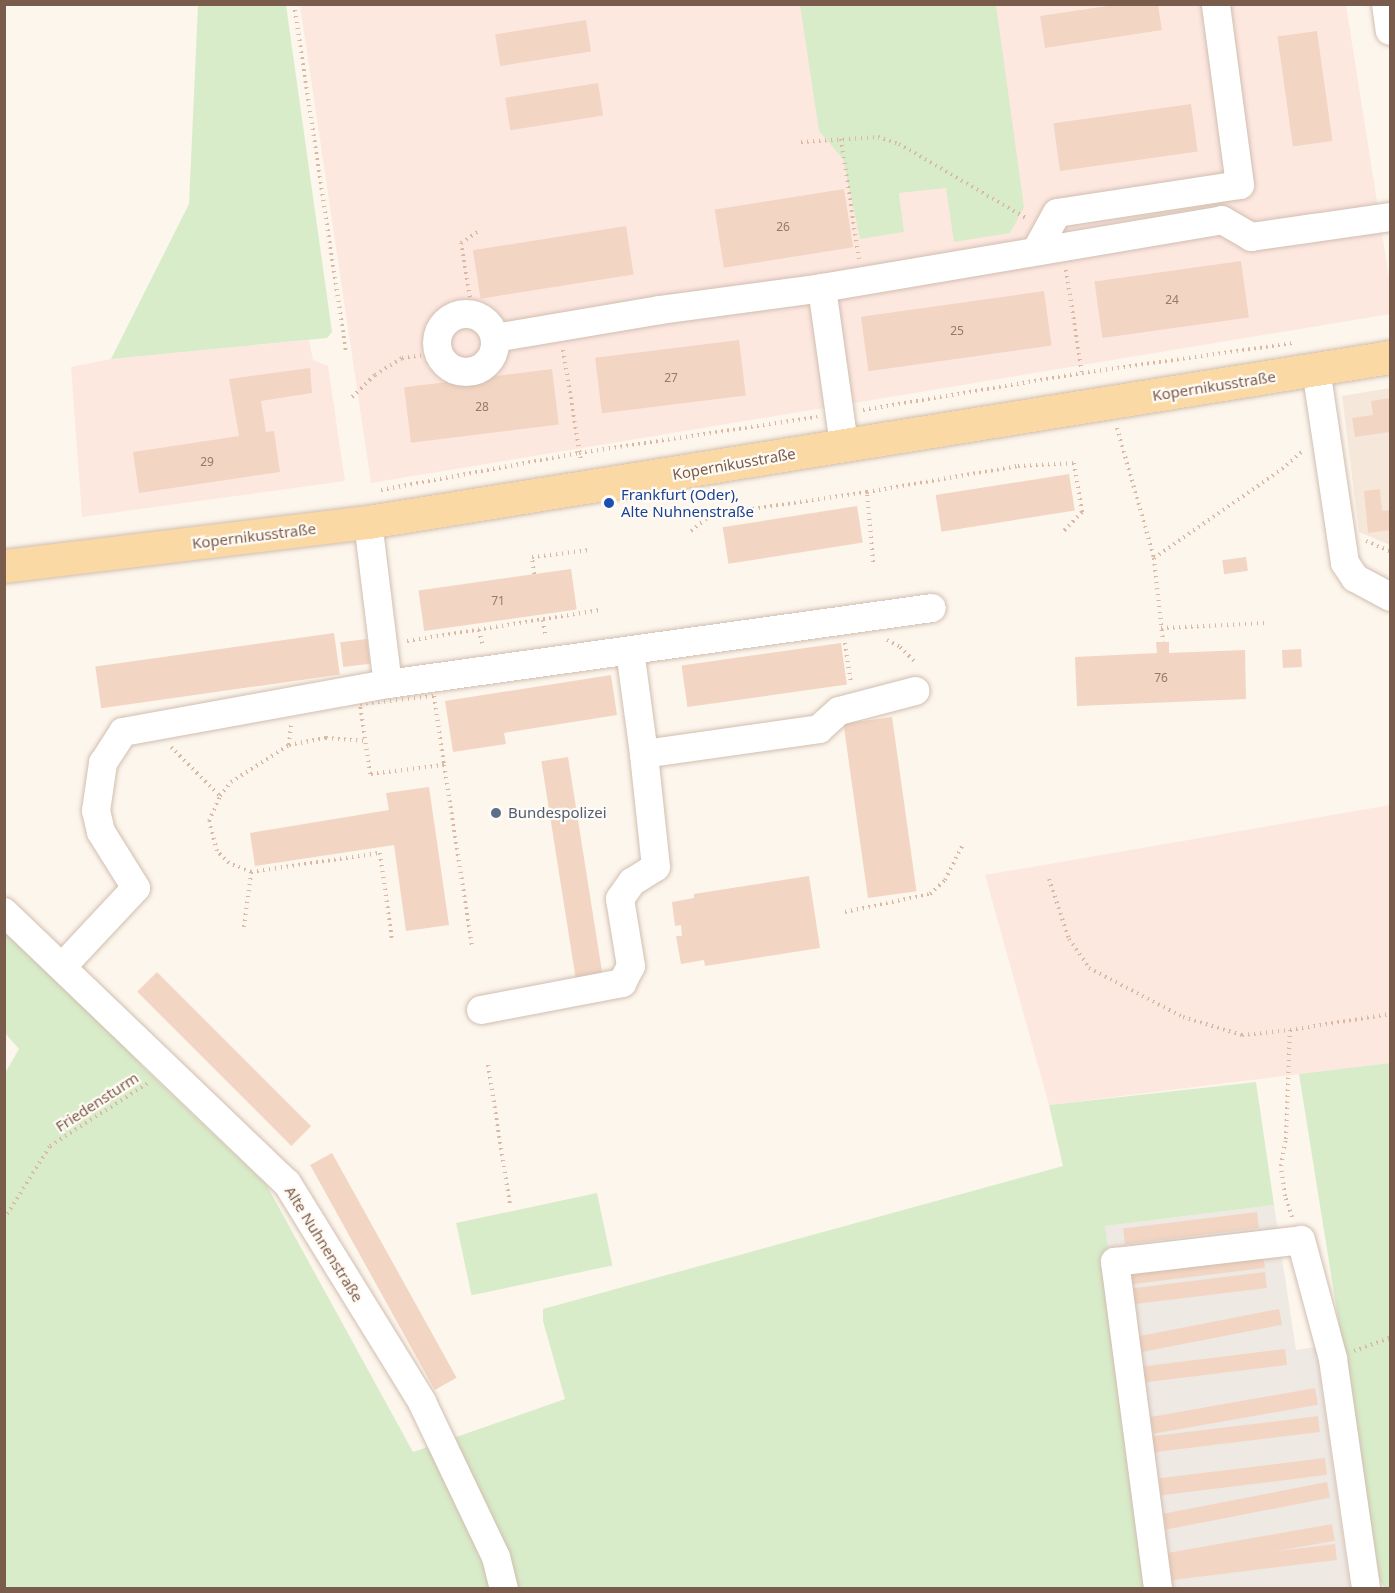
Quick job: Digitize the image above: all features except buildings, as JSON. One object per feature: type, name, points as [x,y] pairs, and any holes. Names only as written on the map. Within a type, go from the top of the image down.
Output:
[{"type":"main road","name":"Kopernikusstraße","points":[[4,566],[368,522],[585,489],[841,430],[1316,369],[1390,357]]},
{"type":"street","points":[[1041,240],[1057,213],[1240,185],[1216,4]]},
{"type":"street","points":[[1386,4],[1390,31]]},
{"type":"street","points":[[495,338],[660,310],[862,281],[1041,240],[1222,220],[1251,237],[1390,218]]},
{"type":"street","points":[[822,288],[841,430]]},
{"type":"street","points":[[473,315],[488,323],[495,338],[492,357],[486,365],[469,372],[450,368],[438,353],[438,335],[442,327],[456,316],[473,315]]},
{"type":"street","points":[[1316,369],[1344,563],[1355,578],[1390,597]]},
{"type":"street","points":[[368,522],[388,684]]},
{"type":"street","points":[[62,967],[136,888],[101,832],[96,811],[103,763],[123,732],[388,684],[932,608]]},
{"type":"street","points":[[481,1010],[622,983],[631,966],[620,899],[632,882],[656,867],[630,651]]},
{"type":"street","points":[[644,754],[819,729],[838,711],[915,691]]},
{"type":"street","name":"Alte Nuhnenstraße","points":[[4,912],[287,1183],[422,1402],[496,1557],[504,1588]]},
{"type":"street","points":[[1158,1588],[1114,1262],[1301,1240],[1333,1359],[1366,1588]]},
{"type":"path","points":[[294,4],[346,350]]},
{"type":"path","points":[[801,142],[878,136],[899,144],[1041,240]]},
{"type":"path","points":[[841,139],[862,281]]},
{"type":"path","points":[[473,315],[461,243],[480,230]]},
{"type":"path","points":[[1065,269],[1082,373]]},
{"type":"path","points":[[559,327],[585,489]]},
{"type":"path","points":[[375,491],[579,453],[841,430],[1082,373],[1296,343]]},
{"type":"path","points":[[352,397],[375,375],[402,358],[438,353]]},
{"type":"path","points":[[1116,424],[1154,558],[1162,642]]},
{"type":"path","points":[[1154,558],[1326,436]]},
{"type":"path","points":[[691,531],[711,515],[867,492],[1018,466],[1074,463],[1082,512],[1061,534]]},
{"type":"path","points":[[867,492],[873,562]]},
{"type":"path","points":[[534,574],[532,557],[591,550]]},
{"type":"path","points":[[383,645],[601,610]]},
{"type":"path","points":[[842,621],[854,708]]},
{"type":"path","points":[[1161,628],[1266,623]]},
{"type":"path","points":[[444,765],[370,774],[360,704],[434,696],[472,945]]},
{"type":"path","points":[[151,727],[220,796]]},
{"type":"path","points":[[366,741],[326,738],[289,745],[231,782],[220,796],[209,821],[217,851],[230,863],[251,872],[381,853],[392,939]]},
{"type":"path","points":[[845,912],[930,894],[945,880],[963,844]]},
{"type":"path","points":[[244,927],[251,872]]},
{"type":"path","points":[[1049,879],[1069,939],[1089,968],[1183,1017],[1242,1035],[1390,1014]]},
{"type":"path","points":[[1290,1030],[1286,1139],[1281,1166],[1285,1196],[1301,1240]]},
{"type":"path","points":[[488,1065],[510,1206]]},
{"type":"path","name":"Friedensturm","points":[[4,1219],[50,1146],[169,1070]]},
{"type":"path","points":[[1333,1359],[1390,1338]]},
{"type":"shaded area","points":[[300,5],[1346,5],[1390,284],[1390,314],[371,483]]},
{"type":"shaded area","points":[[309,340],[313,360],[328,366],[345,481],[82,517],[71,367],[111,359]]},
{"type":"shaded area","points":[[1390,388],[1390,545],[1359,532],[1342,396]]},
{"type":"shaded area","points":[[1390,805],[1390,1063],[1049,1105],[985,875]]},
{"type":"shaded area","points":[[1274,1205],[1296,1350],[1316,1347],[1350,1588],[1151,1588],[1104,1226]]},
{"type":"green space","points":[[198,5],[286,5],[332,332],[327,338],[111,359],[189,204]]},
{"type":"green space","points":[[800,5],[996,5],[1024,207],[1010,233],[954,242],[946,188],[899,193],[904,232],[860,239],[843,159],[819,131]]},
{"type":"green space","points":[[4,914],[144,1068],[266,1184],[413,1452],[565,1399],[543,1321],[543,1309],[1063,1166],[1049,1105],[1256,1082],[1274,1205],[1105,1226],[1151,1588],[5,1588],[4,1075],[19,1049],[5,1033]]},
{"type":"green space","points":[[1390,1063],[1390,1588],[1385,1588],[1380,1581],[1299,1074]]},
{"type":"green space","points":[[597,1193],[612,1265],[472,1295],[456,1223]]},
{"type":"place","name":"Frankfurt (Oder), Alte Nuhnenstraße","points":[[609,503]]},
{"type":"place","name":"Bundespolizei","points":[[496,813]]}]
